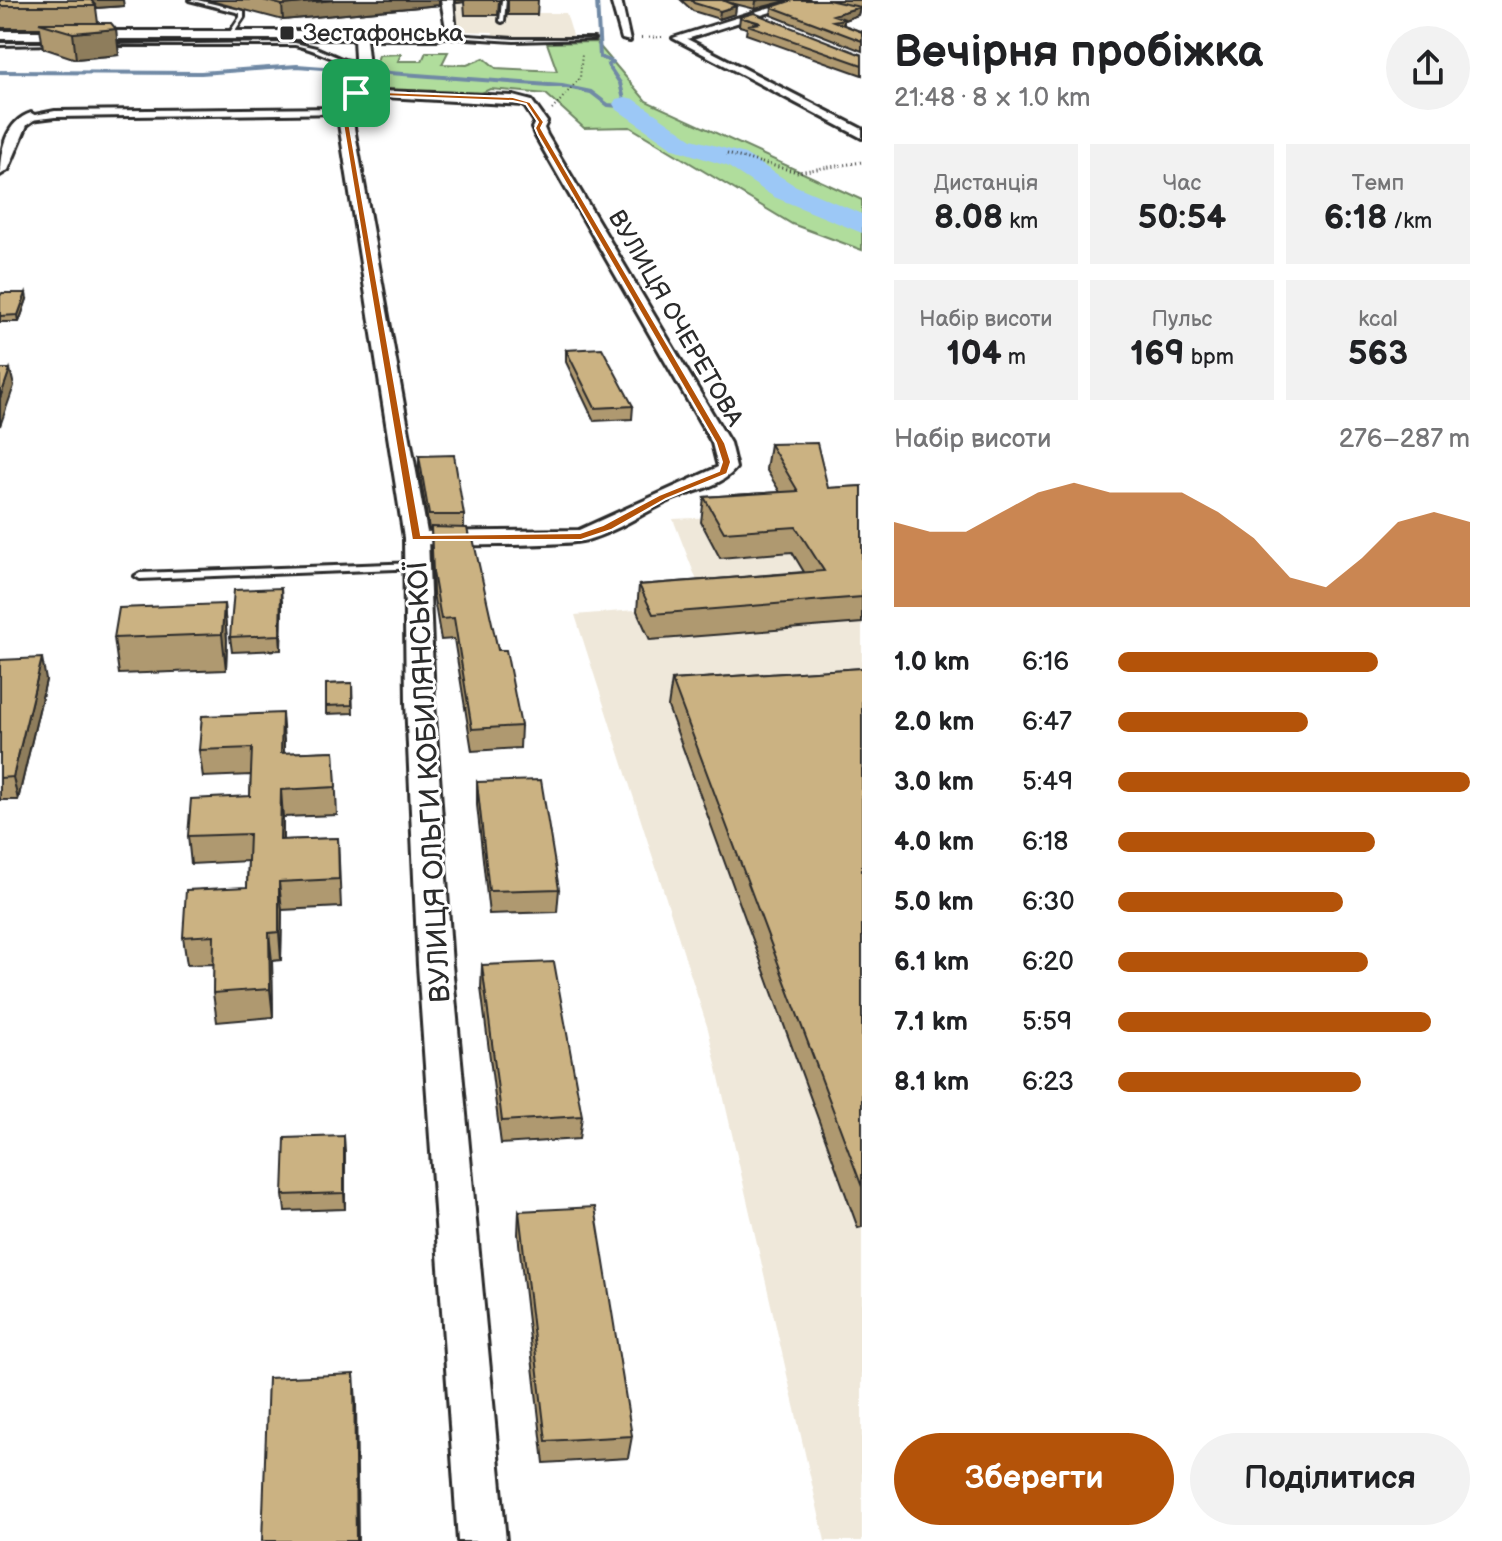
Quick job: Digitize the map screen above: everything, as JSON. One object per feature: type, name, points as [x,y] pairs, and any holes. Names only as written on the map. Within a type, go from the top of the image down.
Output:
[{"type":"street","points":[[0,35],[438,35],[452,30],[447,0]]},
{"type":"street","points":[[616,0],[627,39]]},
{"type":"street","points":[[804,0],[680,36],[680,39],[862,134]]},
{"type":"street","points":[[736,10],[776,25]]},
{"type":"street","name":"ВУЛИЦЯ ОЛЬГИ КОБИЛЯНСЬКОЇ","points":[[360,34],[357,82],[416,552],[420,702],[435,965],[482,1541]]},
{"type":"street","points":[[0,170],[5,144],[21,123],[31,117],[357,82]]},
{"type":"street","name":"ВУЛИЦЯ ОЧЕРЕТОВА","points":[[357,82],[528,103],[541,122],[538,128],[541,135],[721,443],[727,462],[727,468],[716,477],[662,497],[607,527],[581,536],[416,552]]},
{"type":"lane","points":[[191,0],[242,12],[230,34]]},
{"type":"lane","points":[[434,1],[447,0]]},
{"type":"lane","points":[[502,21],[504,0]]},
{"type":"lane","points":[[804,0],[816,2]]},
{"type":"lane","points":[[438,35],[514,40],[592,39]]},
{"type":"lane","points":[[0,44],[60,44]]},
{"type":"lane","points":[[91,44],[295,44],[316,47],[342,63],[357,82]]},
{"type":"lane","points":[[140,576],[416,552]]},
{"type":"path","points":[[566,93],[584,75],[584,55],[572,40]]},
{"type":"path","points":[[727,154],[798,172],[862,162]]},
{"type":"shaded area","points":[[452,0],[524,0],[530,13],[566,13],[575,42],[491,42],[493,32],[457,31]]},
{"type":"shaded area","points":[[862,510],[862,1541],[825,1541],[708,1029],[575,615],[706,604],[673,519]]},
{"type":"green space","points":[[596,42],[646,101],[862,200],[862,250],[792,224],[630,127],[584,128],[546,94],[490,89],[473,97],[368,93],[379,55],[401,54],[398,61],[422,61],[426,52],[448,52],[442,64],[467,65],[484,58],[496,68],[557,71],[547,43]]},
{"type":"building","points":[[0,0],[91,0],[96,6],[0,6]]},
{"type":"building","points":[[263,0],[334,0],[282,5]]},
{"type":"building","points":[[691,0],[722,0],[736,6],[720,11]]},
{"type":"building","points":[[793,0],[828,0],[860,7],[833,15],[845,19],[833,21],[862,32],[862,41],[772,7]]},
{"type":"building","points":[[754,13],[862,55],[862,65],[748,25],[761,23],[740,17]]},
{"type":"building","points":[[39,23],[111,23],[116,29],[73,33]]},
{"type":"building","points":[[2,293],[26,293],[18,315],[0,316]]},
{"type":"building","points":[[602,348],[633,406],[595,408],[566,350]]},
{"type":"building","points":[[0,369],[10,369],[0,398]]},
{"type":"building","points":[[817,443],[828,488],[862,486],[862,597],[653,614],[639,585],[824,571],[796,527],[724,532],[704,497],[798,491],[770,444]]},
{"type":"building","points":[[454,455],[464,515],[429,515],[419,456]]},
{"type":"building","points":[[431,527],[467,528],[469,538],[473,538],[498,650],[506,650],[521,726],[472,729],[454,618],[441,619],[433,572]]},
{"type":"building","points":[[281,588],[280,635],[230,637],[234,590]]},
{"type":"building","points":[[224,604],[222,634],[114,638],[119,608]]},
{"type":"building","points":[[42,658],[13,777],[0,778],[0,660]]},
{"type":"building","points":[[862,668],[862,1187],[672,680]]},
{"type":"building","points":[[352,683],[352,705],[326,706],[326,684]]},
{"type":"building","points":[[282,713],[281,753],[334,751],[336,787],[281,790],[280,840],[338,838],[339,879],[279,882],[279,932],[269,933],[270,989],[213,993],[214,935],[183,937],[186,890],[247,887],[249,834],[188,836],[191,799],[250,796],[252,748],[199,750],[202,716]]},
{"type":"building","points":[[541,780],[559,889],[489,891],[477,782]]},
{"type":"building","points":[[554,962],[582,1116],[502,1121],[482,965]]},
{"type":"building","points":[[344,1136],[344,1193],[283,1195],[285,1138]]},
{"type":"building","points":[[595,1207],[632,1436],[546,1441],[519,1211]]},
{"type":"building","points":[[354,1374],[356,1541],[262,1541],[268,1378]]},
{"type":"waterway","points":[[597,0],[600,57],[613,62],[608,65],[620,83],[625,104]]},
{"type":"waterway","points":[[0,72],[201,73],[297,66],[562,86],[591,92],[608,105],[629,107]]},
{"type":"waterway","points":[[625,104],[683,144],[736,160],[784,191],[862,224]]},
{"type":"place","name":"Зестафонська","points":[[287,33]]},
{"type":"route","points":[[356,93],[513,99],[523,100],[532,107],[541,122],[538,128],[541,135],[721,443],[727,462],[723,472],[662,497],[607,527],[581,536],[416,538],[344,111],[356,93]]}]
